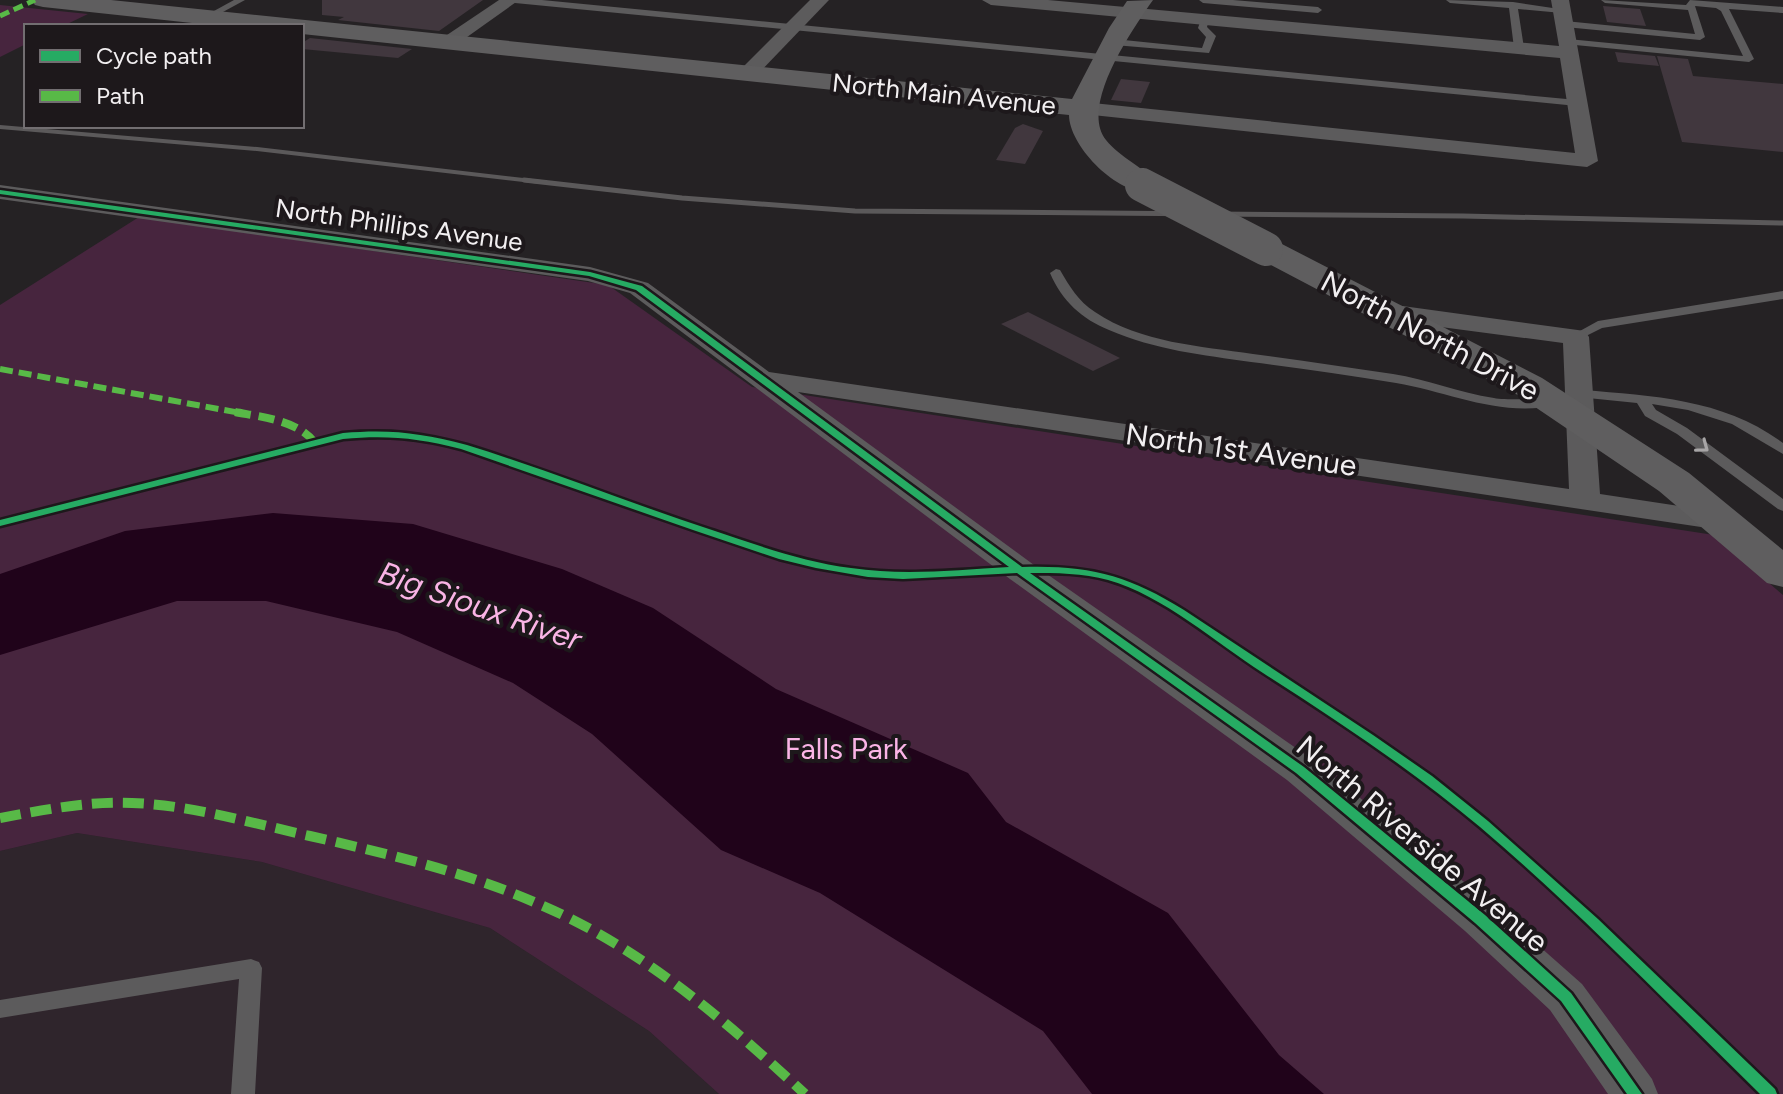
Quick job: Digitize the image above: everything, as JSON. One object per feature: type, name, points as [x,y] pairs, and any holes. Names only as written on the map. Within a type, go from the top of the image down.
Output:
[{"type":"street","points":[[43,0],[170,14],[202,9],[279,24]]},
{"type":"street","points":[[447,43],[512,0]]},
{"type":"street","points":[[748,73],[820,0]]},
{"type":"street","points":[[991,0],[1133,4],[1205,19],[1519,48],[1565,26],[1577,103]]},
{"type":"street","points":[[1083,108],[1133,4]]},
{"type":"street","name":"North Main Avenue","points":[[304,27],[1587,161],[1577,103]]},
{"type":"street","name":"North North Drive","points":[[1083,108],[1083,120],[1095,145],[1117,168],[1142,185],[1572,405],[1674,482],[1782,571]]},
{"type":"street","name":"North Phillips Avenue","points":[[0,192],[617,279],[639,288],[761,378]]},
{"type":"street","points":[[1388,312],[1576,337],[1572,405],[1585,501]]},
{"type":"street","name":"North 1st Avenue","points":[[761,378],[1721,521]]},
{"type":"street","name":"North Riverside Avenue","points":[[761,378],[1022,572],[1300,770],[1480,919],[1566,997],[1635,1094]]},
{"type":"lane","points":[[202,9],[241,0]]},
{"type":"lane","points":[[512,0],[794,27],[1110,50],[1577,103]]},
{"type":"lane","points":[[1203,0],[1319,5],[1313,29]]},
{"type":"lane","points":[[1450,0],[1513,5],[1565,26],[1749,59],[1725,9],[1716,4]]},
{"type":"lane","points":[[1605,0],[1691,8]]},
{"type":"lane","points":[[1565,26],[1700,37],[1690,3],[1783,10]]},
{"type":"lane","points":[[1513,5],[1519,48]]},
{"type":"lane","points":[[1110,50],[1206,51],[1211,36],[1202,28],[1205,19]]},
{"type":"lane","points":[[1056,273],[1073,302],[1088,315],[1124,332],[1171,346],[1412,382],[1508,407],[1643,400],[1690,405],[1731,415],[1783,450]]},
{"type":"lane","points":[[1576,337],[1598,325],[1783,295]]},
{"type":"lane","points":[[1643,400],[1650,413],[1682,431],[1783,506]]},
{"type":"lane","points":[[0,1009],[251,968],[243,1094]]},
{"type":"shaded area","points":[[77,833],[262,862],[490,928],[649,1031],[719,1094],[0,1094],[0,851]]},
{"type":"green space","points":[[0,5],[88,14],[67,24],[24,24],[24,45],[0,57]]},
{"type":"green space","name":"Falls Park","points":[[139,217],[608,285],[752,387],[1714,535],[1783,595],[1783,1094],[719,1094],[649,1031],[490,928],[262,862],[77,833],[0,851],[0,305]]},
{"type":"water","name":"Big Sioux River","points":[[273,513],[413,524],[562,569],[653,608],[776,689],[968,773],[1006,822],[1168,913],[1279,1055],[1324,1094],[1092,1094],[1043,1031],[820,893],[721,850],[592,734],[513,683],[397,632],[266,601],[177,601],[0,655],[0,574],[125,531]]},
{"type":"building","points":[[322,0],[483,0],[439,31],[338,20],[344,17],[322,15]]},
{"type":"building","points":[[1603,6],[1640,9],[1646,26],[1607,22]]},
{"type":"building","points":[[310,38],[412,49],[398,58],[304,49],[304,42]]},
{"type":"building","points":[[1615,52],[1655,56],[1659,66],[1618,62]]},
{"type":"building","points":[[1657,56],[1688,59],[1693,76],[1783,84],[1783,152],[1682,142]]},
{"type":"building","points":[[1121,79],[1150,82],[1141,103],[1111,100]]},
{"type":"building","points":[[1023,124],[1043,131],[1025,164],[996,160],[1015,128]]},
{"type":"building","points":[[1028,312],[1120,358],[1093,371],[1001,324]]},
{"type":"railway","points":[[0,127],[257,149],[541,182]]},
{"type":"railway","points":[[524,180],[682,198],[855,211],[1463,216],[1783,223]]},
{"type":"marked path","points":[[0,16],[35,0]]},
{"type":"marked path","points":[[0,369],[268,418],[307,432],[315,443]]},
{"type":"marked path","points":[[0,818],[99,803],[172,807],[362,848],[472,878],[543,905],[638,959],[725,1023],[805,1094]]},
{"type":"cycle path","points":[[0,192],[590,274],[639,288],[1022,572],[1300,770],[1480,919],[1566,997],[1635,1094]]},
{"type":"cycle path","points":[[0,523],[343,436],[405,434],[435,439],[493,456],[720,536],[833,569],[903,576],[1058,570],[1108,577],[1144,591],[1181,612],[1369,738],[1456,801],[1594,922],[1770,1094]]}]
